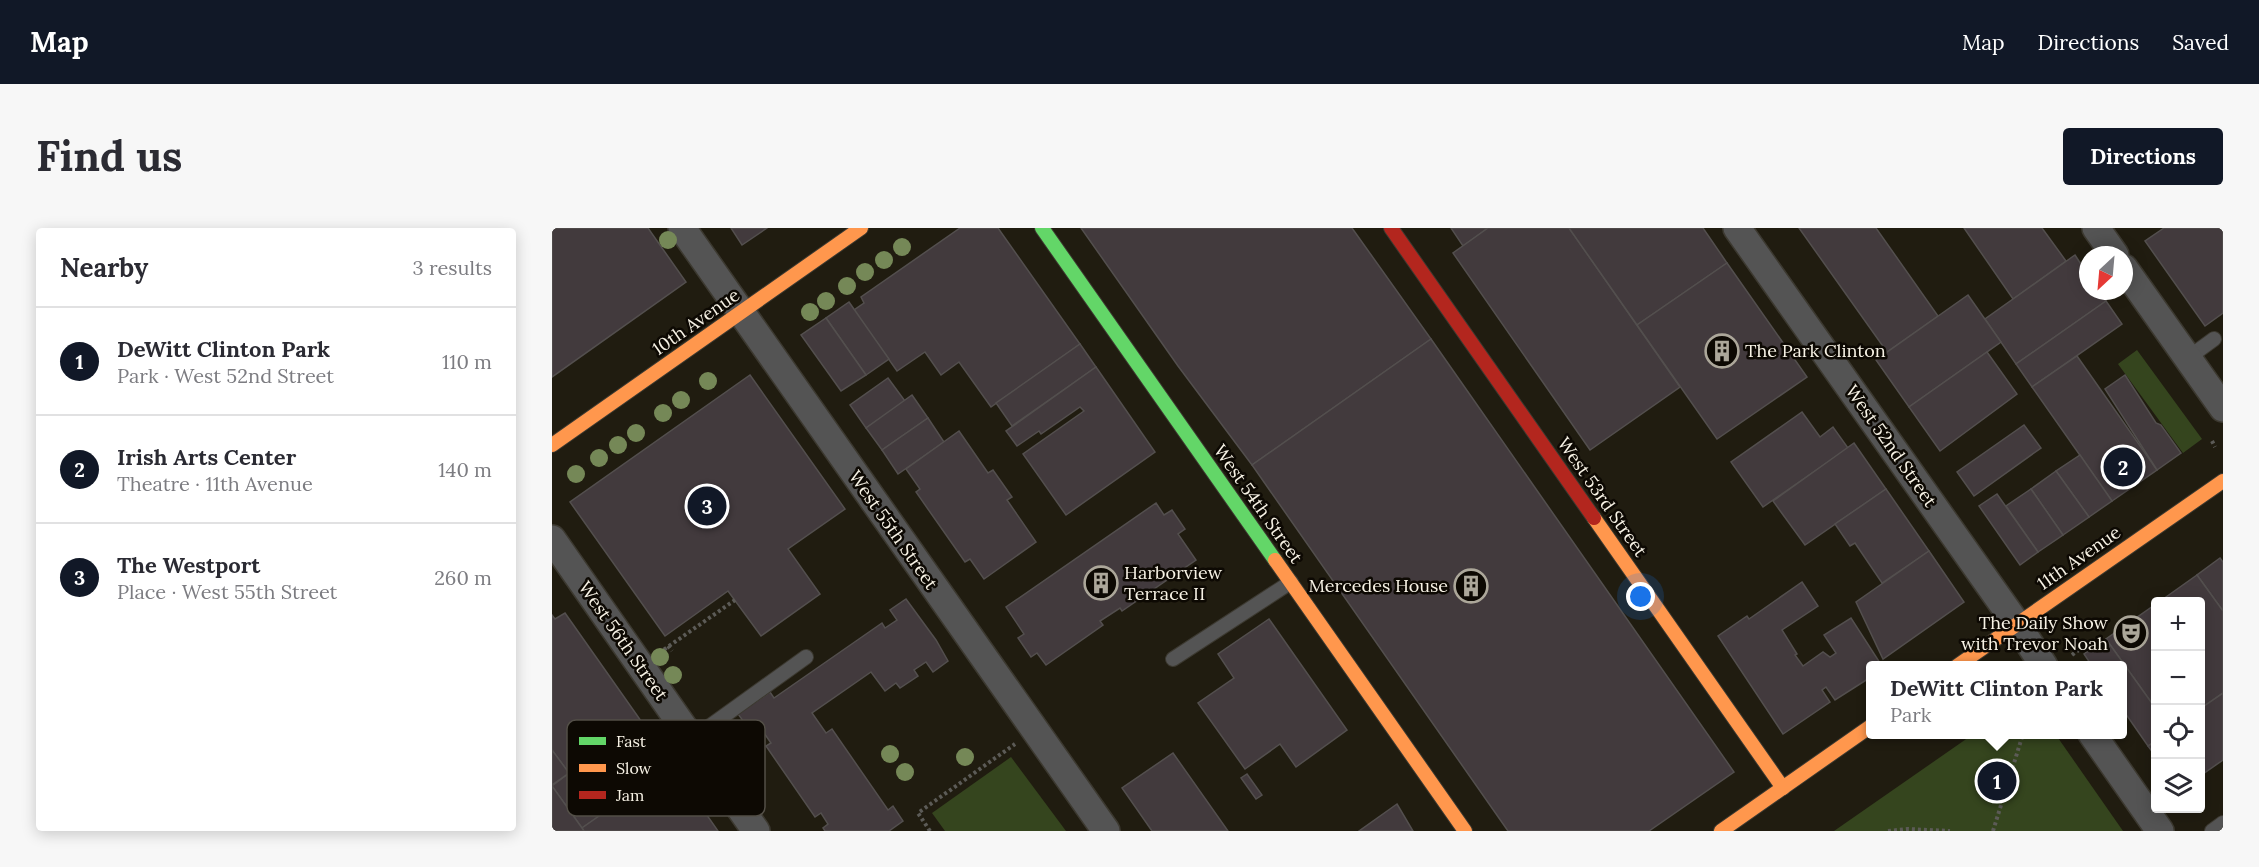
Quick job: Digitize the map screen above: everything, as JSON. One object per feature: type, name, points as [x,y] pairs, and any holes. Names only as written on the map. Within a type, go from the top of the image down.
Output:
[{"type":"main road","name":"10th Avenue","points":[[552,445],[861,228]]},
{"type":"main road","name":"West 54th Street","points":[[1042,228],[1466,831]]},
{"type":"main road","name":"West 53rd Street","points":[[1391,228],[1783,788]]},
{"type":"main road","name":"11th Avenue","points":[[1964,661],[2223,481]]},
{"type":"main road","points":[[1721,831],[1866,730]]},
{"type":"street","name":"West 55th Street","points":[[682,228],[1106,831]]},
{"type":"street","name":"West 52nd Street","points":[[1737,228],[2041,661]]},
{"type":"street","points":[[2096,228],[2109,246]]},
{"type":"street","points":[[2133,281],[2188,358],[2220,398]]},
{"type":"street","name":"West 56th Street","points":[[552,539],[679,720]]},
{"type":"street","points":[[2095,739],[2160,831]]},
{"type":"street","name":"West 56th Street","points":[[746,816],[756,831]]},
{"type":"lane","points":[[2188,358],[2214,339]]},
{"type":"lane","points":[[1173,659],[1291,582]]},
{"type":"lane","points":[[718,720],[806,657]]},
{"type":"lane","points":[[2212,831],[2223,823]]},
{"type":"path","points":[[2212,441],[2215,447]]},
{"type":"path","points":[[672,651],[670,645],[735,600]]},
{"type":"path","points":[[2072,655],[2080,649]]},
{"type":"path","points":[[1993,831],[2022,739]]},
{"type":"path","points":[[930,831],[918,813],[1015,744]]},
{"type":"path","points":[[1888,831],[1907,829],[1950,831]]},
{"type":"green space","points":[[2137,350],[2202,439],[2183,453],[2118,364]]},
{"type":"green space","points":[[1966,739],[2059,739],[2123,831],[1834,831]]},
{"type":"green space","points":[[1011,757],[1066,831],[945,831],[932,813]]},
{"type":"building","points":[[552,228],[648,228],[686,282],[552,377]]},
{"type":"building","points":[[731,228],[767,228],[742,245]]},
{"type":"building","points":[[960,228],[998,228],[1080,344],[991,407],[959,362],[941,375],[925,352],[897,371],[854,310],[864,303],[861,297]]},
{"type":"building","points":[[1081,228],[1352,228],[1431,339],[1252,465],[1178,366]]},
{"type":"building","points":[[1451,228],[1488,228],[1463,246]]},
{"type":"building","points":[[1488,228],[1569,228],[1680,387],[1590,450],[1453,253]]},
{"type":"building","points":[[1569,228],[1703,228],[1727,263],[1637,325]]},
{"type":"building","points":[[1799,228],[1876,228],[1938,316],[1887,352]]},
{"type":"building","points":[[1964,228],[2042,228],[2066,261],[2013,299]]},
{"type":"building","points":[[2164,228],[2223,228],[2223,313],[2205,326],[2145,241]]},
{"type":"building","points":[[2075,255],[2079,261],[2079,300],[2106,301],[2016,364],[1985,319]]},
{"type":"building","name":"The Park Clinton","points":[[1727,263],[1807,377],[1717,439],[1637,325]]},
{"type":"building","points":[[1968,295],[2001,342],[1909,407],[1876,360]]},
{"type":"building","points":[[2106,301],[2122,324],[2032,387],[2016,364]]},
{"type":"building","points":[[849,302],[889,359],[866,375],[826,318]]},
{"type":"building","points":[[826,318],[866,375],[841,391],[801,335]]},
{"type":"building","name":"Mercedes House","points":[[1431,339],[1734,772],[1649,831],[1508,831],[1252,465]]},
{"type":"building","points":[[1080,344],[1096,367],[1012,426],[996,403]]},
{"type":"building","points":[[1987,352],[2017,394],[1940,451],[1909,407]]},
{"type":"building","points":[[2077,356],[2157,470],[2112,501],[2032,387]]},
{"type":"building","points":[[1096,367],[1155,452],[1066,515],[1023,454],[1084,411],[1080,407],[1041,434],[1039,431],[1017,446],[1006,431]]},
{"type":"building","points":[[750,375],[845,509],[788,549],[820,594],[761,636],[728,591],[665,636],[570,502]]},
{"type":"building","points":[[2125,375],[2156,423],[2161,425],[2181,453],[2157,470],[2105,389]]},
{"type":"building","points":[[888,378],[905,401],[866,428],[850,405]]},
{"type":"building","points":[[912,395],[928,418],[882,450],[866,428]]},
{"type":"building","points":[[1802,412],[1820,437],[1833,427],[1848,448],[1763,507],[1731,462]]},
{"type":"building","points":[[928,418],[944,442],[898,474],[882,450]]},
{"type":"building","points":[[2024,425],[2041,448],[1974,496],[1957,472]]},
{"type":"building","points":[[959,431],[988,473],[993,470],[1012,497],[1007,500],[1036,542],[984,579],[970,559],[965,562],[916,492],[920,489],[906,469]]},
{"type":"building","points":[[1854,443],[1886,489],[1805,545],[1773,501]]},
{"type":"building","points":[[2080,455],[2112,501],[2089,517],[2056,471]]},
{"type":"building","points":[[2056,471],[2089,517],[2063,535],[2031,489]]},
{"type":"building","points":[[1886,489],[1929,551],[1882,583],[1855,543],[1850,546],[1835,524]]},
{"type":"building","points":[[2031,489],[2063,535],[2038,552],[2006,506]]},
{"type":"building","points":[[1997,494],[2038,552],[2020,565],[1979,506]]},
{"type":"building","name":"Harborview Terrace II","points":[[1156,503],[1164,515],[1172,510],[1185,529],[1178,534],[1196,560],[1122,611],[1120,608],[1100,621],[1103,625],[1046,665],[1037,653],[1031,657],[1018,638],[1024,634],[1006,607]]},
{"type":"building","points":[[1929,551],[1964,602],[1883,659],[1856,602]]},
{"type":"building","points":[[2220,558],[2223,562],[2223,611],[2197,575]]},
{"type":"building","points":[[2197,575],[2223,611],[2223,693],[2205,706],[2205,597],[2166,597]]},
{"type":"building","points":[[1802,582],[1818,606],[1782,630],[1803,666],[1823,652],[1830,657],[1836,653],[1824,635],[1851,618],[1879,661],[1866,661],[1866,680],[1835,700],[1826,687],[1822,690],[1830,702],[1783,734],[1718,636],[1747,616],[1749,619]]},
{"type":"building","points":[[906,599],[936,640],[948,661],[933,672],[926,662],[914,670],[918,676],[900,688],[896,683],[885,691],[871,672],[812,713],[826,733],[832,729],[888,810],[893,806],[903,821],[889,831],[825,831],[823,828],[828,824],[821,813],[815,817],[766,746],[771,743],[765,734],[765,720],[742,720],[738,714],[770,692],[774,698],[882,623],[885,628],[897,620],[890,610]]},
{"type":"building","points":[[2151,608],[2151,702],[2127,668],[2127,661],[2122,661],[2106,639]]},
{"type":"building","points":[[565,613],[640,720],[567,720],[567,770],[552,750],[552,615],[555,619]]},
{"type":"building","points":[[1269,619],[1347,730],[1296,767],[1280,744],[1245,769],[1198,703],[1234,678],[1218,654]]},
{"type":"building","points":[[2106,639],[2122,661],[2089,661],[2084,654]]},
{"type":"building","points":[[2127,668],[2151,702],[2151,744],[2148,746],[2127,716]]},
{"type":"building","points":[[2223,693],[2223,760],[2205,773],[2205,759],[2205,706]]},
{"type":"building","points":[[552,750],[567,770],[567,774],[552,785]]},
{"type":"building","points":[[1173,753],[1228,831],[1152,831],[1122,788]]},
{"type":"building","points":[[1247,774],[1262,795],[1256,799],[1241,778]]},
{"type":"building","points":[[567,775],[567,807],[552,786]]},
{"type":"building","points":[[552,786],[567,807],[567,816],[573,816],[584,831],[552,831]]},
{"type":"building","points":[[1397,804],[1413,831],[1359,831]]},
{"type":"building","points":[[573,816],[599,816],[582,828]]},
{"type":"building","points":[[599,816],[708,816],[718,831],[584,831],[582,828]]},
{"type":"traffic: fast","points":[[1042,228],[1275,560]]},
{"type":"traffic: slow","points":[[552,445],[861,228]]},
{"type":"traffic: slow","points":[[1964,661],[2223,481]]},
{"type":"traffic: slow","points":[[1594,518],[1783,788]]},
{"type":"traffic: slow","points":[[1275,560],[1465,831]]},
{"type":"traffic: slow","points":[[1721,831],[1866,730]]},
{"type":"traffic: jam","points":[[1391,228],[1594,518]]},
{"type":"place","name":"The Park Clinton","points":[[1722,351]]},
{"type":"place","name":"Irish Arts Center","points":[[2123,467]]},
{"type":"place","name":"The Westport","points":[[707,506]]},
{"type":"place","name":"Harborview Terrace II","points":[[1101,583]]},
{"type":"place","name":"Mercedes House","points":[[1471,586]]},
{"type":"place","name":"The Daily Show with Trevor Noah","points":[[2131,633]]},
{"type":"place","name":"DeWitt Clinton Park","points":[[1997,781]]}]
